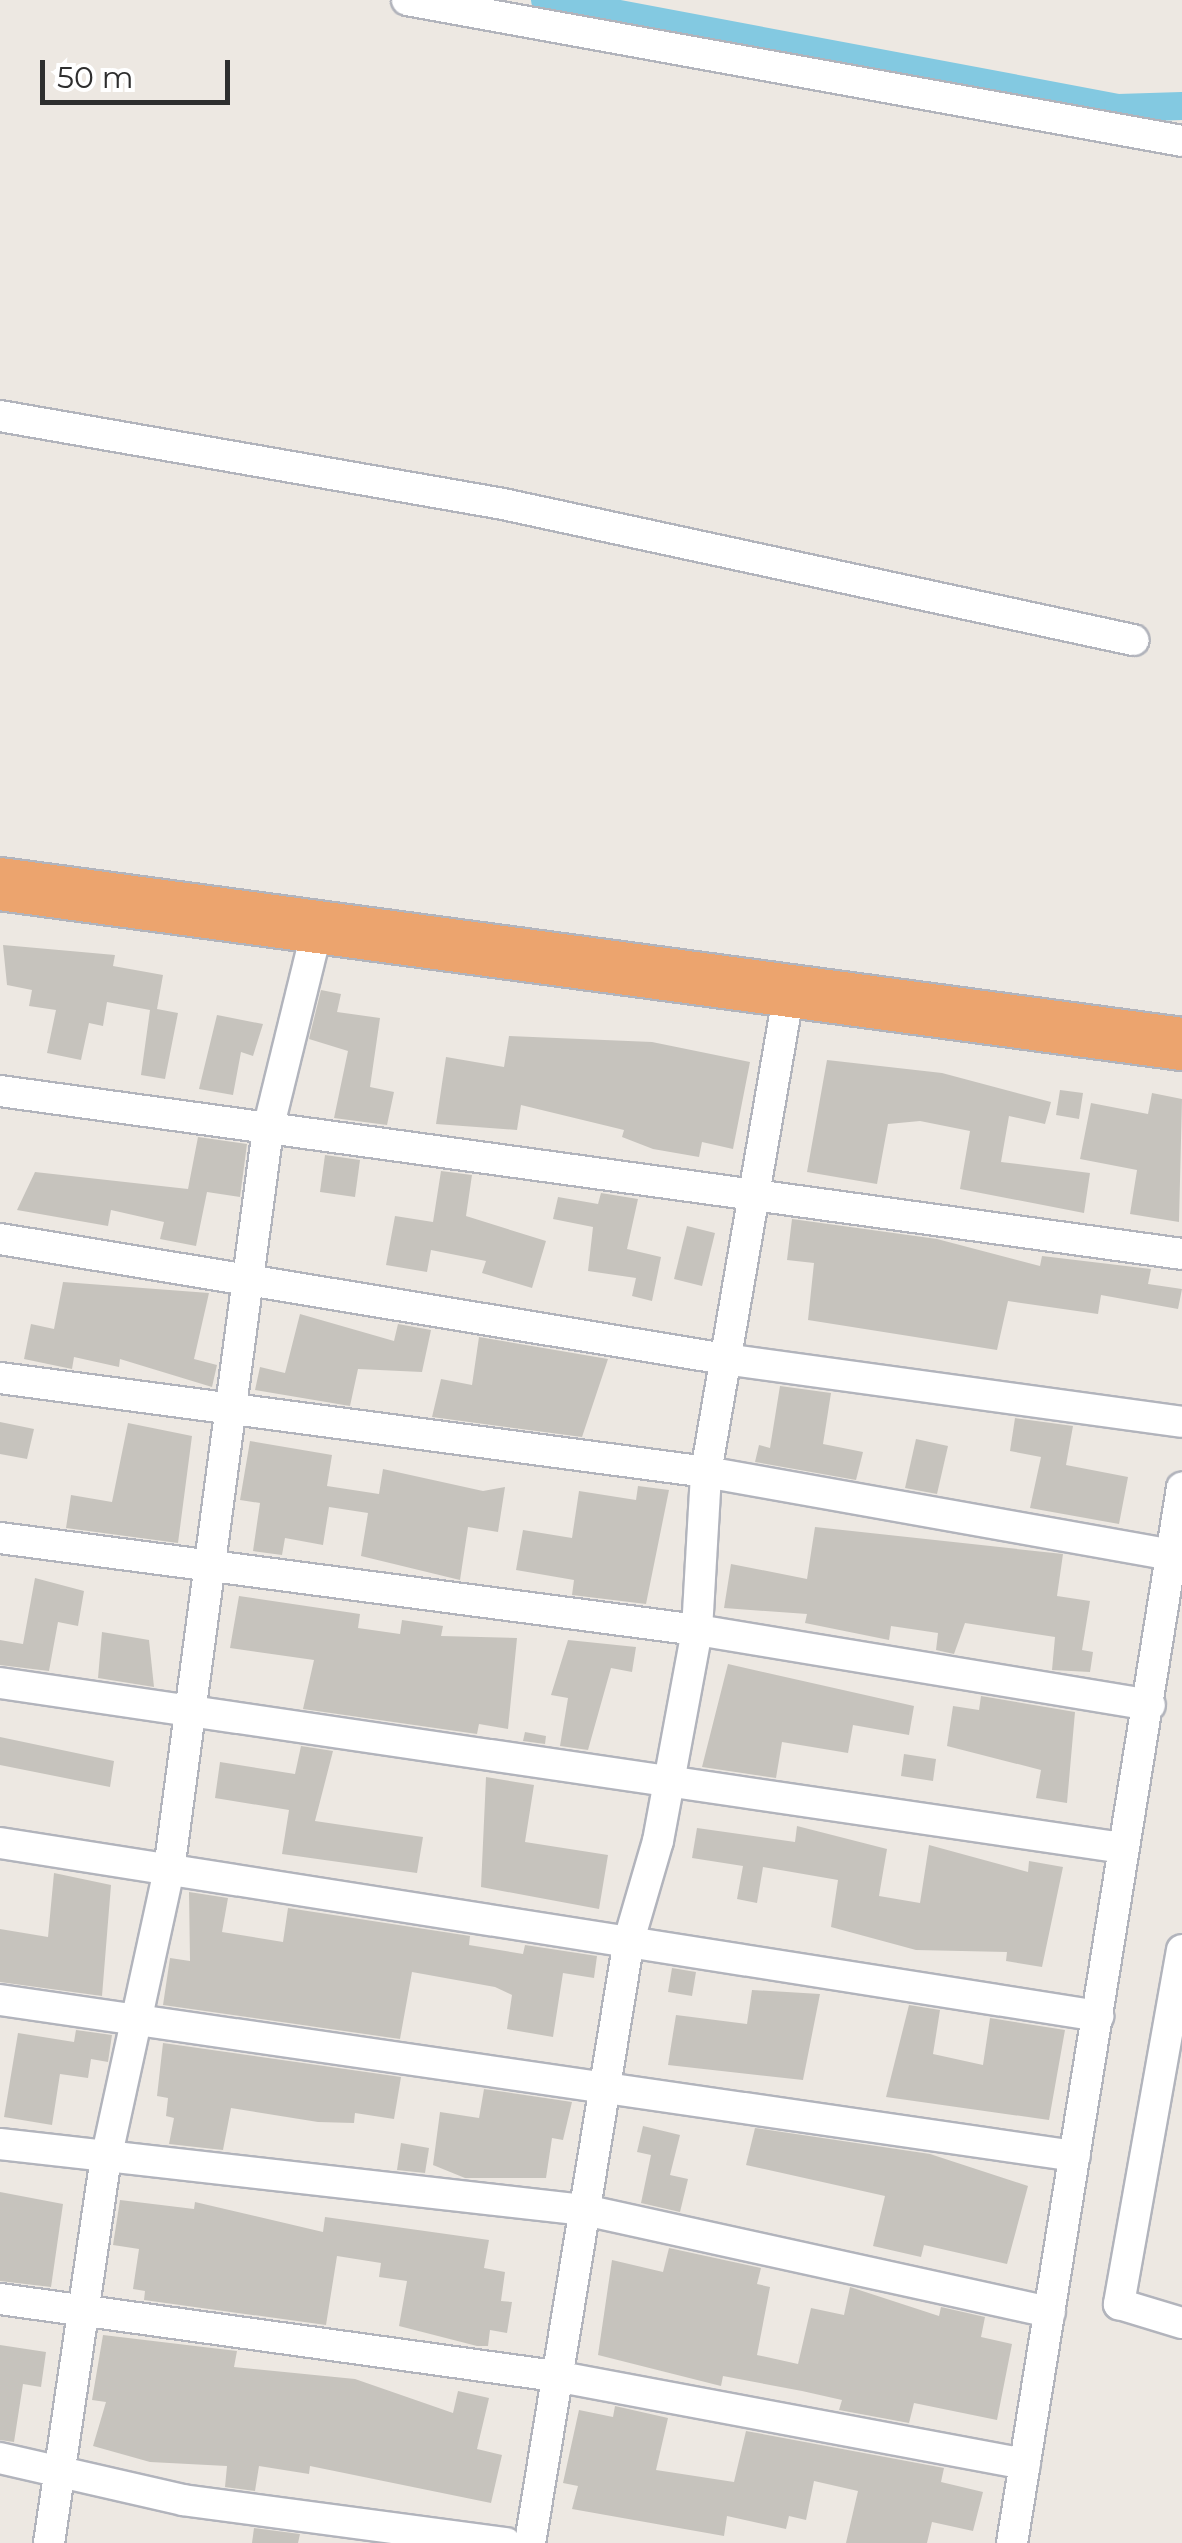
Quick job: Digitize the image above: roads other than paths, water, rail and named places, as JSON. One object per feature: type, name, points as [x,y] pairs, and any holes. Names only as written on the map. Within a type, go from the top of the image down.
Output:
[{"type":"highway","points":[[0,884],[1182,1044]]},
{"type":"street","points":[[407,0],[1182,141]]},
{"type":"street","points":[[0,416],[503,504],[1133,640]]},
{"type":"street","points":[[49,2543],[106,2159],[142,2024],[169,1870],[224,1404],[248,1273],[268,1129],[318,925]]},
{"type":"street","points":[[530,2543],[554,2376],[629,1940],[671,1780],[697,1630],[706,1472],[732,1360],[790,989]]},
{"type":"street","points":[[0,1091],[1182,1254]]},
{"type":"street","points":[[0,1238],[248,1273],[732,1360],[1182,1422]]},
{"type":"street","points":[[0,1378],[224,1404],[706,1472],[1168,1554]]},
{"type":"street","points":[[1012,2543],[1123,1848],[1150,1705],[1168,1554],[1182,1488]]},
{"type":"street","points":[[0,1538],[697,1630],[1150,1705]]},
{"type":"street","points":[[0,1684],[1123,1848]]},
{"type":"street","points":[[0,1844],[1098,2016]]},
{"type":"street","points":[[1182,1950],[1119,2304],[1182,2323]]},
{"type":"street","points":[[0,2000],[603,2095],[1076,2156]]},
{"type":"street","points":[[0,2144],[106,2159],[585,2210],[1050,2312]]},
{"type":"street","points":[[0,2300],[554,2376],[1025,2464]]},
{"type":"street","points":[[0,2458],[58,2467],[183,2500],[506,2543]]},
{"type":"waterway","points":[[545,0],[1118,108],[1182,106]]}]
